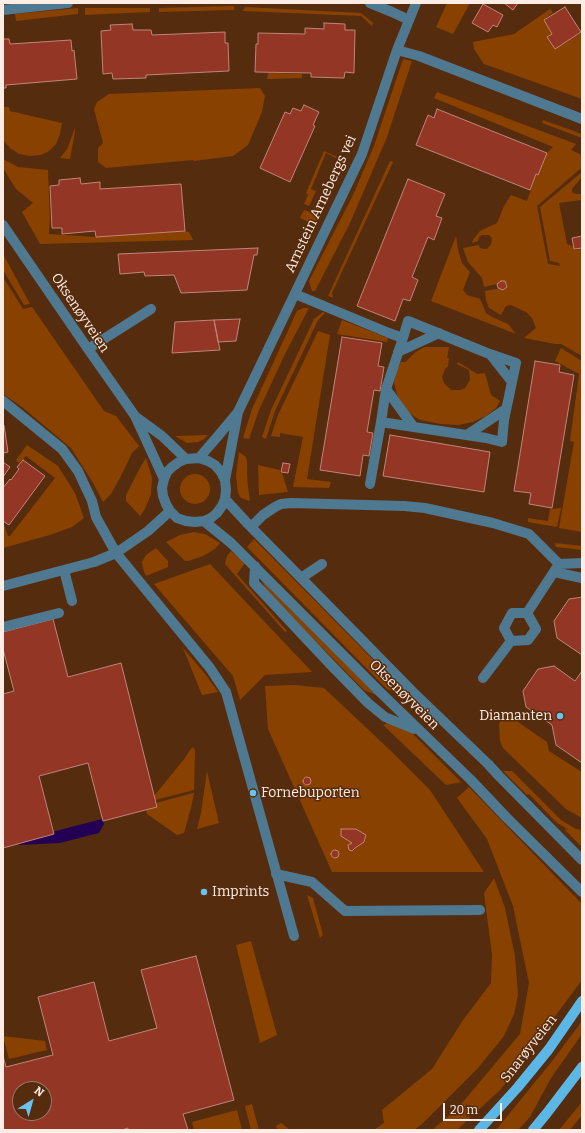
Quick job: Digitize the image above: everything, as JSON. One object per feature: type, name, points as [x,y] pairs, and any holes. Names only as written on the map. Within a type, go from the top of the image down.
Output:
[{"type":"main road","name":"Snarøyveien","points":[[479,1130],[518,1087],[548,1049],[582,1001]]},
{"type":"main road","points":[[533,1130],[582,1067]]},
{"type":"street","points":[[3,10],[68,3]]},
{"type":"street","points":[[370,3],[409,20]]},
{"type":"street","name":"Arnstein Arnebergs vei","points":[[199,458],[238,412],[362,154],[397,50],[416,3]]},
{"type":"street","points":[[397,50],[419,56],[582,120]]},
{"type":"street","name":"Oksenøyveien","points":[[3,225],[135,416],[164,479]]},
{"type":"street","points":[[295,294],[403,338]]},
{"type":"street","points":[[88,349],[151,309]]},
{"type":"street","points":[[370,484],[386,390],[408,321],[516,363],[504,420],[502,442],[466,434],[381,422]]},
{"type":"street","points":[[398,352],[439,333]]},
{"type":"street","points":[[490,354],[512,382]]},
{"type":"street","points":[[386,390],[413,426]]},
{"type":"street","points":[[3,401],[62,449],[78,471],[92,501],[96,517],[116,553],[210,668],[226,692],[294,936]]},
{"type":"street","points":[[466,434],[506,409]]},
{"type":"street","name":"Arnstein Arnebergs vei","points":[[225,480],[238,412]]},
{"type":"street","name":"Oksenøyveien","points":[[135,416],[162,436],[186,459]]},
{"type":"street","points":[[199,458],[208,461],[221,472],[225,480],[225,499],[217,513],[211,518],[204,521],[186,521],[177,518],[170,511],[163,496],[162,488],[167,472],[172,467],[186,459],[199,458]]},
{"type":"street","name":"Oksenøyveien","points":[[225,499],[301,578],[582,860]]},
{"type":"street","points":[[251,527],[263,515],[275,506],[281,504],[298,503],[425,508],[493,523],[529,534],[556,568],[582,578]]},
{"type":"street","points":[[3,586],[94,562],[116,553],[148,531],[170,511]]},
{"type":"street","name":"Oksenøyveien","points":[[204,521],[231,543],[582,892]]},
{"type":"street","points":[[527,613],[556,568],[582,563]]},
{"type":"street","points":[[301,578],[322,564]]},
{"type":"street","points":[[254,566],[254,584],[368,703],[385,717],[420,731]]},
{"type":"street","points":[[64,570],[72,601]]},
{"type":"street","points":[[3,628],[59,613]]},
{"type":"street","points":[[511,641],[504,628],[509,618],[512,613],[527,613]]},
{"type":"street","points":[[483,678],[511,641],[528,640],[536,629],[527,613]]},
{"type":"street","points":[[276,874],[312,882],[345,911],[480,910]]},
{"type":"shaded area","points":[[447,3],[470,3],[453,34],[436,27]]},
{"type":"shaded area","points":[[234,6],[234,10],[159,12],[159,8]]},
{"type":"shaded area","points":[[245,7],[361,13],[373,23],[372,26],[361,16],[243,11]]},
{"type":"shaded area","points":[[78,8],[78,14],[16,21],[15,14]]},
{"type":"shaded area","points":[[85,8],[150,8],[150,12],[85,15]]},
{"type":"shaded area","points":[[550,9],[553,12],[544,20],[552,34],[547,37],[555,49],[582,32],[582,99],[484,64],[474,49],[473,42],[514,34]]},
{"type":"shaded area","points":[[403,59],[412,61],[387,137],[350,223],[315,291],[312,291],[309,281],[353,195],[374,146]]},
{"type":"shaded area","points":[[268,73],[302,74],[302,78],[267,79]]},
{"type":"shaded area","points":[[260,88],[265,96],[262,112],[248,145],[233,156],[194,161],[106,168],[98,162],[98,148],[103,143],[94,109],[97,102],[109,94]]},
{"type":"shaded area","points":[[437,92],[576,144],[571,150],[582,155],[582,170],[580,169],[537,206],[548,264],[560,266],[559,263],[550,261],[540,207],[582,172],[582,177],[572,189],[572,192],[582,194],[582,200],[559,203],[567,244],[572,246],[575,250],[582,249],[582,356],[561,344],[524,338],[536,328],[532,318],[526,312],[511,305],[506,306],[501,315],[489,308],[485,291],[507,287],[505,282],[501,281],[497,284],[484,287],[482,278],[468,262],[463,248],[479,245],[480,248],[487,249],[491,244],[492,238],[489,235],[482,235],[479,237],[478,241],[472,243],[473,240],[480,231],[497,223],[504,206],[511,195],[527,201],[536,174],[538,175],[547,153],[553,147],[434,98]]},
{"type":"shaded area","points":[[3,107],[9,107],[10,111],[62,123],[56,144],[49,151],[41,155],[30,156],[19,154],[10,148],[3,140]]},
{"type":"shaded area","points":[[543,120],[582,134],[582,138],[542,123]]},
{"type":"shaded area","points":[[75,128],[70,159],[60,158],[67,149]]},
{"type":"shaded area","points":[[324,151],[337,157],[336,158],[326,153],[311,189],[316,191],[309,206],[304,204],[308,195],[306,193]]},
{"type":"shaded area","points":[[3,159],[18,167],[48,170],[50,220],[49,234],[96,237],[185,231],[189,232],[193,240],[40,244],[22,212],[33,203],[16,189],[3,168]]},
{"type":"shaded area","points":[[390,161],[393,162],[332,293],[333,298],[328,296]]},
{"type":"shaded area","points":[[321,195],[319,220],[316,225],[300,218],[304,210],[313,213]]},
{"type":"shaded area","points":[[456,236],[462,263],[470,272],[463,290],[467,295],[480,299],[486,313],[508,324],[516,334],[431,301]]},
{"type":"shaded area","points":[[3,254],[30,304],[24,305],[3,270]]},
{"type":"shaded area","points":[[3,277],[23,309],[32,307],[104,411],[116,416],[139,446],[132,453],[111,494],[103,502],[71,448],[22,407],[3,394]]},
{"type":"shaded area","points":[[303,308],[309,308],[285,354],[259,410],[249,439],[243,438],[252,409],[297,311]]},
{"type":"shaded area","points":[[323,312],[325,313],[318,320],[275,411],[266,439],[262,437],[271,410],[314,319]]},
{"type":"shaded area","points":[[342,320],[388,338],[387,342],[337,334]]},
{"type":"shaded area","points":[[318,331],[330,335],[307,479],[331,482],[329,488],[293,487],[303,437],[280,433],[280,437],[271,436],[278,415]]},
{"type":"shaded area","points":[[424,347],[449,347],[447,358],[449,358],[448,366],[442,377],[444,383],[451,390],[460,390],[465,388],[470,380],[469,370],[457,364],[458,362],[477,374],[485,373],[491,395],[500,401],[496,408],[486,416],[473,422],[458,425],[441,424],[420,420],[406,411],[398,398],[394,383],[395,373],[401,362],[405,362]]},
{"type":"shaded area","points":[[561,348],[582,361],[582,532],[559,528],[574,442],[570,441],[579,374],[555,361]]},
{"type":"shaded area","points":[[208,435],[198,442],[187,443],[175,436]]},
{"type":"shaded area","points":[[27,445],[58,466],[75,493],[84,518],[72,527],[50,535],[3,548],[3,522],[8,536],[10,536],[55,478],[26,456],[19,463],[16,460]]},
{"type":"shaded area","points":[[239,452],[246,457],[247,461],[250,501],[241,498],[238,493],[236,476]]},
{"type":"shaded area","points":[[146,458],[152,478],[151,494],[145,509],[140,516],[126,501],[126,495]]},
{"type":"shaded area","points":[[258,465],[280,470],[288,492],[259,495]]},
{"type":"shaded area","points":[[195,474],[201,475],[209,483],[209,495],[201,503],[195,504],[189,503],[181,495],[180,489],[181,483],[189,475]]},
{"type":"shaded area","points":[[561,508],[557,527],[528,522],[528,518],[548,521],[550,509]]},
{"type":"shaded area","points":[[194,532],[205,534],[220,543],[215,549],[203,556],[185,561],[166,542],[180,535]]},
{"type":"shaded area","points":[[254,539],[409,696],[408,699],[405,696],[387,689],[247,547]]},
{"type":"shaded area","points":[[555,543],[582,546],[582,550],[556,547]]},
{"type":"shaded area","points":[[156,548],[168,561],[168,567],[146,576],[142,562],[146,555]]},
{"type":"shaded area","points":[[231,551],[245,563],[237,574],[287,631],[285,632],[225,564],[227,556]]},
{"type":"shaded area","points":[[210,564],[312,672],[265,675],[240,700],[233,676],[154,584]]},
{"type":"shaded area","points":[[261,580],[376,695],[364,690],[268,593]]},
{"type":"shaded area","points":[[183,648],[206,675],[218,692],[202,695]]},
{"type":"shaded area","points":[[295,685],[324,688],[391,751],[430,790],[484,872],[332,872],[268,729],[265,686]]},
{"type":"shaded area","points":[[505,713],[547,742],[549,751],[582,772],[582,818],[566,809],[503,748],[500,741],[499,724]]},
{"type":"shaded area","points":[[398,719],[461,782],[446,785],[383,725]]},
{"type":"shaded area","points":[[193,747],[195,750],[194,790],[155,800],[154,796]]},
{"type":"shaded area","points":[[207,771],[219,823],[197,829],[201,813]]},
{"type":"shaded area","points":[[503,771],[512,771],[561,820],[576,829],[582,830],[582,847],[564,829],[569,830],[557,823],[529,794],[527,795]]},
{"type":"shaded area","points":[[469,787],[582,904],[582,980],[501,1089],[457,1130],[432,1130],[457,1109],[520,1034],[529,983],[513,906],[487,839],[457,798]]},
{"type":"shaded area","points":[[194,793],[184,833],[177,835],[147,814],[146,810],[157,807],[156,803]]},
{"type":"shaded area","points":[[102,819],[104,824],[99,833],[60,843],[19,845],[17,841]]},
{"type":"shaded area","points":[[494,878],[505,908],[515,956],[518,995],[514,1014],[504,1036],[478,1068],[421,1125],[414,1130],[374,1130],[384,1123],[382,1110],[432,1069],[463,1020],[491,983],[492,955],[484,893]]},
{"type":"shaded area","points":[[307,895],[313,898],[323,935],[320,938]]},
{"type":"shaded area","points":[[251,941],[277,1035],[260,1043],[236,945]]},
{"type":"shaded area","points":[[582,1021],[582,1034],[551,1078],[530,1117],[518,1130],[496,1130],[553,1060]]},
{"type":"shaded area","points":[[3,1036],[45,1041],[47,1050],[9,1059]]},
{"type":"shaded area","points":[[582,1102],[582,1115],[570,1130],[559,1130]]},
{"type":"shaded area","points":[[252,1104],[259,1130],[251,1130],[245,1106]]},
{"type":"shaded area","points":[[237,1110],[242,1130],[194,1130],[192,1122]]},
{"type":"shaded area","points":[[281,1123],[289,1129],[311,1130],[278,1130],[276,1126]]},
{"type":"building","points":[[504,3],[518,3],[513,10]]},
{"type":"building","points":[[483,4],[503,15],[497,27],[493,25],[488,32],[472,23]]},
{"type":"building","points":[[565,7],[581,32],[555,49],[547,37],[552,34],[544,20]]},
{"type":"building","points":[[324,23],[345,24],[345,30],[355,30],[354,73],[345,72],[344,78],[311,77],[311,73],[255,72],[258,33],[305,34],[305,28],[324,29]]},
{"type":"building","points":[[132,24],[133,30],[151,30],[152,35],[225,32],[225,43],[228,43],[229,71],[146,75],[146,78],[113,79],[112,73],[103,74],[101,31],[111,30],[110,25]]},
{"type":"building","points":[[3,39],[9,39],[10,44],[71,40],[72,51],[74,50],[77,79],[6,85],[6,88],[3,88]]},
{"type":"building","points":[[304,105],[319,112],[313,125],[315,126],[290,182],[260,168],[285,112],[290,114],[293,108],[301,111]]},
{"type":"building","points":[[437,109],[547,153],[538,175],[536,174],[530,190],[416,145],[428,115],[434,118]]},
{"type":"building","points":[[80,178],[81,184],[100,182],[100,189],[181,184],[185,231],[96,237],[95,231],[62,234],[62,228],[52,228],[50,186],[59,185],[59,180]]},
{"type":"building","points":[[408,179],[445,194],[436,216],[442,218],[434,240],[428,237],[412,277],[418,280],[410,301],[403,299],[395,321],[357,306]]},
{"type":"building","points":[[582,236],[582,248],[574,249],[572,238]]},
{"type":"building","points":[[258,248],[257,255],[254,255],[247,290],[181,293],[174,275],[145,276],[144,272],[120,274],[118,254]]},
{"type":"building","points":[[501,281],[505,281],[507,287],[503,290],[498,288],[497,284]]},
{"type":"building","points":[[240,319],[236,341],[218,342],[214,320]]},
{"type":"building","points":[[214,320],[220,350],[172,353],[175,322]]},
{"type":"building","points":[[342,337],[382,343],[378,366],[384,367],[380,391],[374,390],[367,432],[373,433],[369,456],[363,455],[360,476],[320,470]]},
{"type":"building","points":[[535,361],[560,365],[559,372],[574,375],[552,508],[529,504],[531,493],[514,491]]},
{"type":"building","points":[[3,425],[8,452],[3,453]]},
{"type":"building","points":[[390,435],[490,452],[484,492],[383,476]]},
{"type":"building","points":[[23,460],[45,476],[9,525],[3,521],[3,488],[19,469],[17,467]]},
{"type":"building","points":[[3,462],[10,467],[3,477]]},
{"type":"building","points":[[283,463],[290,464],[288,473],[281,472]]},
{"type":"building","points":[[582,597],[582,655],[557,638],[554,621],[569,599]]},
{"type":"building","points":[[53,619],[68,677],[121,663],[157,807],[103,821],[88,763],[39,776],[54,834],[3,848],[3,694],[14,691],[3,649],[3,632]]},
{"type":"building","name":"Diamanten","points":[[554,666],[575,681],[582,671],[582,763],[556,745],[552,725],[526,707],[523,691],[538,669]]},
{"type":"building","points":[[307,777],[310,778],[310,784],[307,785],[304,784],[303,781],[304,778]]},
{"type":"building","points":[[341,829],[356,829],[366,835],[364,842],[352,851],[349,850],[348,845],[352,843],[341,836]]},
{"type":"building","points":[[335,850],[338,851],[338,857],[335,858],[332,857],[331,854],[332,851]]},
{"type":"building","points":[[196,956],[234,1100],[183,1114],[188,1130],[128,1130],[128,1128],[122,1130],[3,1130],[3,1056],[6,1067],[53,1055],[38,997],[94,982],[109,1041],[157,1028],[141,970]]},
{"type":"place","name":"Diamanten","points":[[560,716]]},
{"type":"place","name":"Fornebuporten","points":[[253,793]]},
{"type":"place","name":"Imprints","points":[[204,892]]}]
